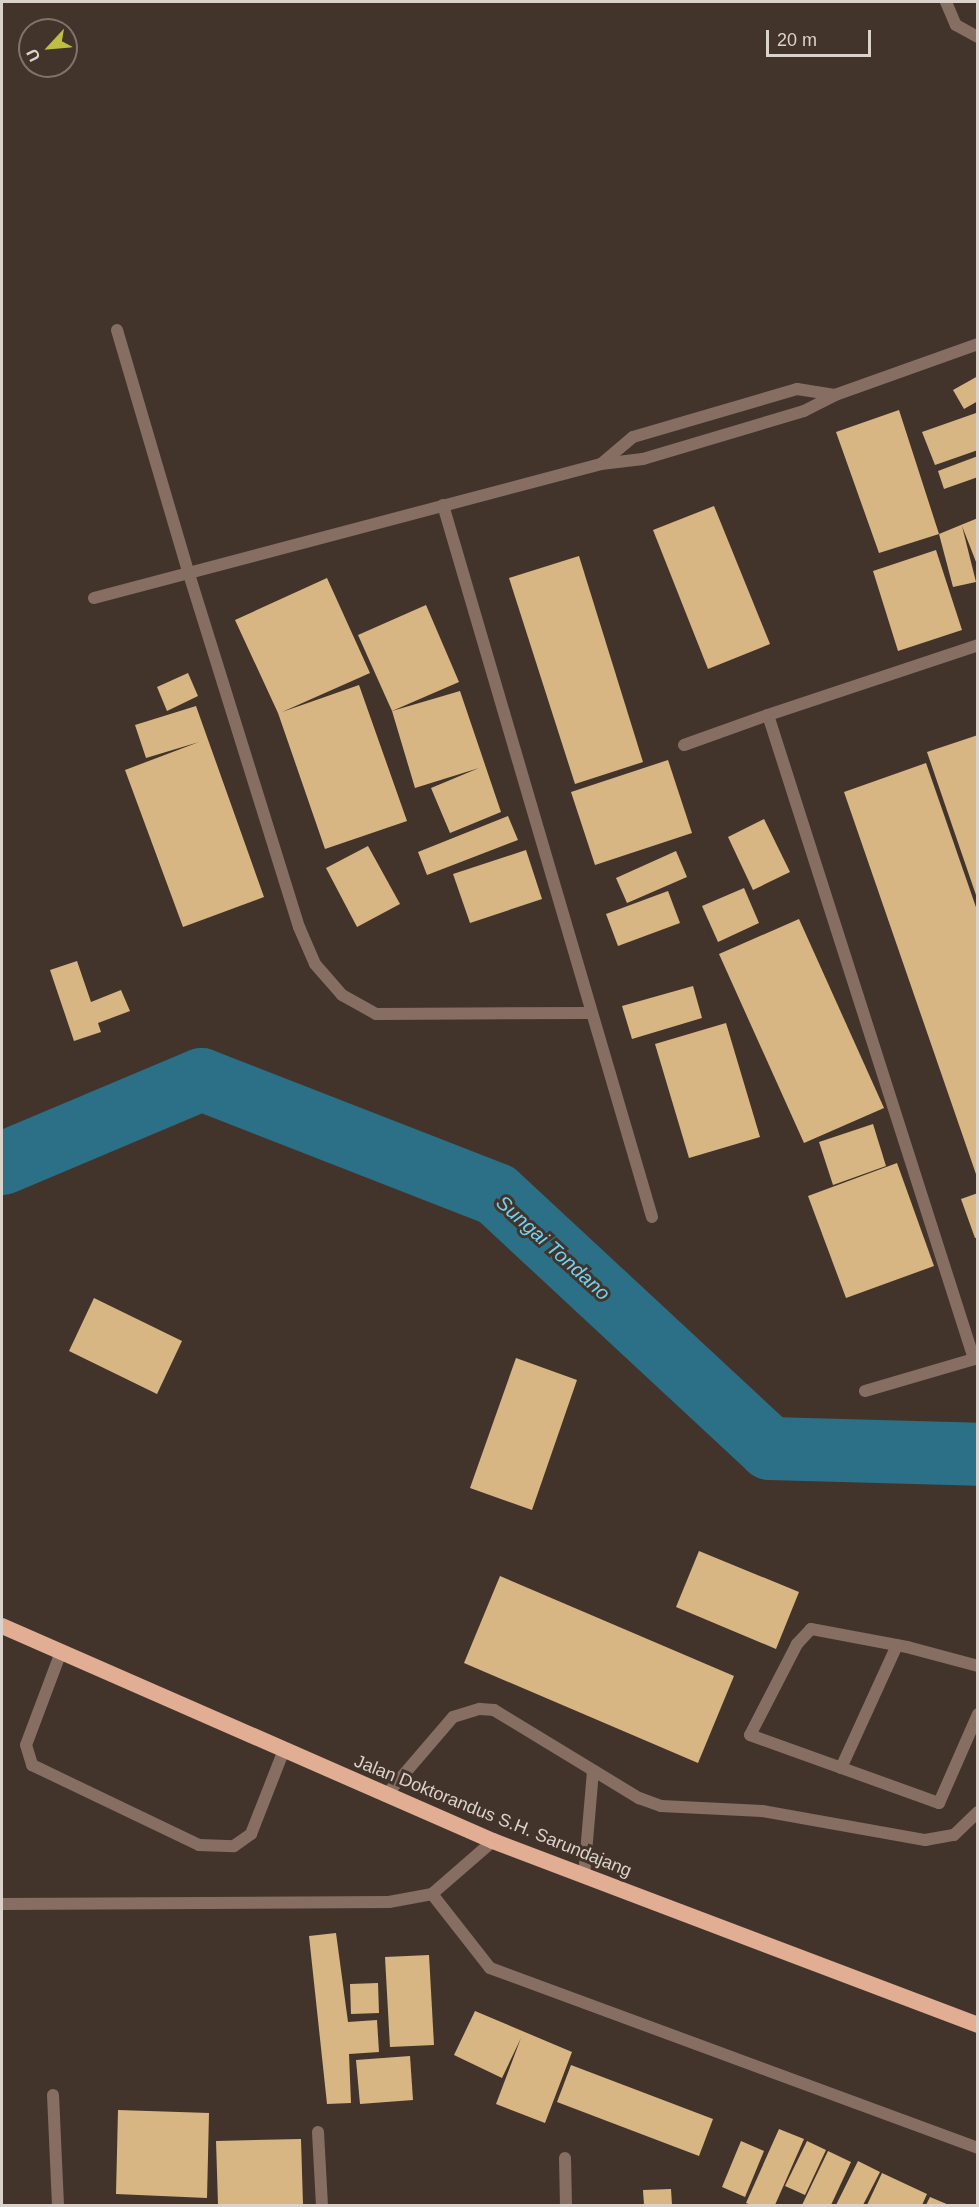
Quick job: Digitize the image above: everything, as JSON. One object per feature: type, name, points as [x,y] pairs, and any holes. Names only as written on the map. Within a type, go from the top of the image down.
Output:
[{"type":"highway","name":"Jalan Doktorandus S.H. Sarundajang","points":[[2,1626],[494,1841],[978,2025]]},
{"type":"street","points":[[946,2],[956,25],[978,37]]},
{"type":"street","points":[[117,330],[189,574],[299,927],[315,964],[342,995],[376,1014],[589,1013]]},
{"type":"street","points":[[94,598],[601,464],[653,456],[804,411],[835,395],[978,344]]},
{"type":"street","points":[[601,464],[633,437],[797,389],[835,395]]},
{"type":"street","points":[[443,505],[589,1013],[652,1217]]},
{"type":"street","points":[[684,745],[978,645]]},
{"type":"street","points":[[768,715],[976,1359],[865,1391]]},
{"type":"street","points":[[978,1666],[897,1645],[811,1629],[797,1644],[750,1735],[939,1803],[978,1714]]},
{"type":"street","points":[[841,1768],[897,1645]]},
{"type":"street","points":[[61,1652],[26,1745],[32,1765],[199,1845],[234,1846],[250,1834],[284,1750]]},
{"type":"street","points":[[387,1794],[453,1717],[466,1711],[494,1710],[593,1770],[661,1806],[762,1811],[925,1840],[954,1835],[978,1812]]},
{"type":"street","points":[[584,1875],[593,1770]]},
{"type":"street","points":[[2,1904],[389,1902],[432,1894],[494,1841]]},
{"type":"street","points":[[432,1894],[490,1968],[978,2148]]},
{"type":"street","points":[[53,2095],[58,2205]]},
{"type":"street","points":[[318,2132],[322,2205]]},
{"type":"street","points":[[565,2158],[566,2205]]},
{"type":"building","points":[[978,376],[978,401],[964,409],[953,390]]},
{"type":"building","points":[[899,410],[939,534],[879,553],[836,432]]},
{"type":"building","points":[[976,413],[978,450],[935,465],[922,432]]},
{"type":"building","points":[[978,456],[978,477],[944,489],[938,471]]},
{"type":"building","points":[[714,506],[770,644],[708,669],[653,530]]},
{"type":"building","points":[[978,518],[978,567],[962,526],[976,582],[953,587],[939,534]]},
{"type":"building","points":[[936,550],[962,630],[898,651],[873,571]]},
{"type":"building","points":[[579,556],[643,762],[575,784],[509,578]]},
{"type":"building","points":[[327,578],[370,673],[282,712],[359,685],[407,821],[325,849],[278,713],[235,620]]},
{"type":"building","points":[[426,605],[459,682],[392,711],[358,635]]},
{"type":"building","points":[[188,673],[198,696],[167,711],[157,687]]},
{"type":"building","points":[[460,691],[501,812],[450,833],[431,788],[479,768],[415,788],[392,711]]},
{"type":"building","points":[[196,706],[264,897],[183,927],[125,770],[199,742],[146,758],[135,725]]},
{"type":"building","points":[[978,735],[978,898],[977,898],[927,752]]},
{"type":"building","points":[[668,760],[692,833],[595,865],[571,792]]},
{"type":"building","points":[[926,763],[978,913],[977,1177],[844,792]]},
{"type":"building","points":[[508,816],[518,840],[427,875],[418,852]]},
{"type":"building","points":[[764,819],[790,872],[753,890],[728,837]]},
{"type":"building","points":[[368,846],[400,904],[357,927],[326,868]]},
{"type":"building","points":[[526,850],[542,899],[470,923],[453,874]]},
{"type":"building","points":[[676,851],[687,877],[627,903],[616,878]]},
{"type":"building","points":[[744,888],[759,923],[718,942],[702,906]]},
{"type":"building","points":[[668,891],[680,923],[618,946],[606,914]]},
{"type":"building","points":[[799,919],[884,1108],[804,1143],[719,954]]},
{"type":"building","points":[[77,961],[91,1002],[121,990],[130,1011],[98,1023],[101,1032],[74,1041],[50,970]]},
{"type":"building","points":[[693,986],[702,1018],[632,1039],[622,1006]]},
{"type":"building","points":[[726,1023],[760,1137],[689,1158],[655,1044]]},
{"type":"building","points":[[873,1124],[886,1166],[833,1185],[819,1142]]},
{"type":"building","points":[[897,1163],[934,1266],[846,1298],[808,1196]]},
{"type":"building","points":[[978,1193],[978,1237],[975,1238],[961,1199]]},
{"type":"building","points":[[94,1298],[182,1341],[157,1394],[69,1351]]},
{"type":"building","points":[[516,1358],[577,1380],[532,1510],[470,1488]]},
{"type":"building","points":[[699,1551],[799,1592],[776,1649],[676,1607]]},
{"type":"building","points":[[500,1576],[734,1676],[698,1763],[464,1663]]},
{"type":"building","points":[[336,1933],[348,2022],[377,2020],[379,2052],[349,2054],[351,2103],[327,2104],[309,1936]]},
{"type":"building","points":[[429,1955],[434,2045],[390,2047],[385,1957]]},
{"type":"building","points":[[378,1983],[379,2013],[351,2014],[350,1984]]},
{"type":"building","points":[[475,2011],[572,2052],[545,2123],[496,2104],[521,2038],[502,2078],[454,2055]]},
{"type":"building","points":[[410,2056],[413,2100],[360,2104],[356,2060]]},
{"type":"building","points":[[571,2065],[713,2119],[699,2156],[557,2102]]},
{"type":"building","points":[[118,2110],[209,2113],[207,2198],[116,2194]]},
{"type":"building","points":[[779,2129],[804,2139],[775,2205],[746,2203]]},
{"type":"building","points":[[301,2139],[303,2205],[218,2205],[216,2141]]},
{"type":"building","points":[[741,2141],[764,2151],[745,2197],[722,2187]]},
{"type":"building","points":[[807,2141],[826,2150],[805,2195],[785,2186]]},
{"type":"building","points":[[828,2151],[851,2162],[831,2205],[802,2205]]},
{"type":"building","points":[[858,2161],[880,2172],[863,2205],[836,2205]]},
{"type":"building","points":[[882,2173],[927,2194],[922,2205],[867,2205]]},
{"type":"building","points":[[671,2189],[672,2205],[644,2205],[643,2190]]},
{"type":"building","points":[[930,2197],[949,2205],[926,2205]]},
{"type":"waterway","name":"Sungai Tondano","points":[[2,1163],[201,1079],[496,1194],[769,1448],[978,1454]]}]
